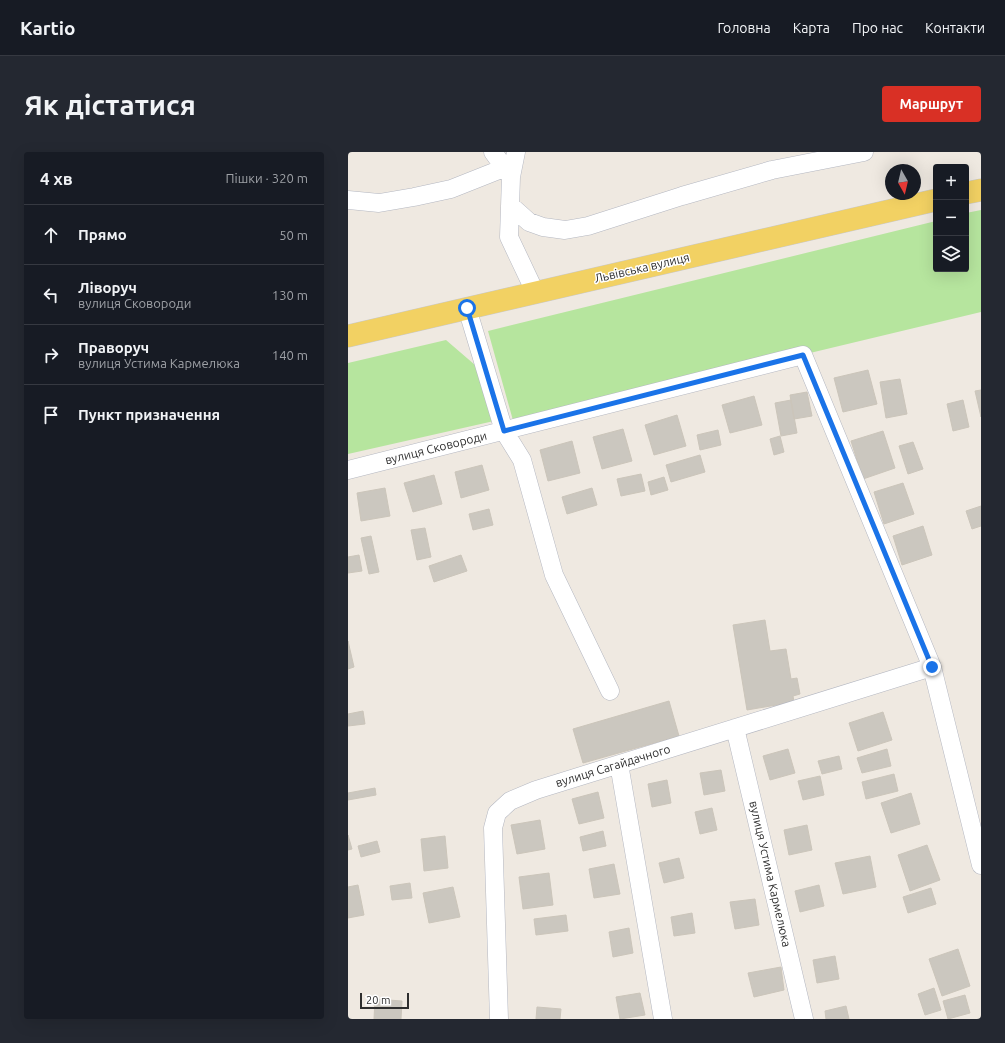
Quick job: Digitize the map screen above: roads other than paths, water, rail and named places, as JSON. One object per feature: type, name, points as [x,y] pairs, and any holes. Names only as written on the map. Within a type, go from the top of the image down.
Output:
[{"type":"main road","points":[[969,192],[981,190]]},
{"type":"main road","name":"Львівська вулиця","points":[[348,336],[933,201]]},
{"type":"street","points":[[493,152],[508,173]]},
{"type":"street","points":[[516,152],[508,173],[510,205],[509,237],[535,292]]},
{"type":"street","points":[[510,205],[529,222],[543,227],[565,230],[588,226],[682,196],[772,170],[864,152]]},
{"type":"street","points":[[348,200],[379,202],[414,197],[451,189],[508,173]]},
{"type":"street","points":[[467,308],[504,431],[522,460],[554,575],[610,691]]},
{"type":"street","name":"вулиця Сковороди","points":[[348,470],[803,355],[932,667]]},
{"type":"street","points":[[932,667],[981,865]]},
{"type":"street","name":"вулиця Сагайдачного","points":[[499,1019],[493,828],[497,813],[510,801],[536,790],[932,667]]},
{"type":"street","name":"вулиця Устима Кармелюка","points":[[735,728],[804,1019]]},
{"type":"street","points":[[619,764],[663,1019]]}]
